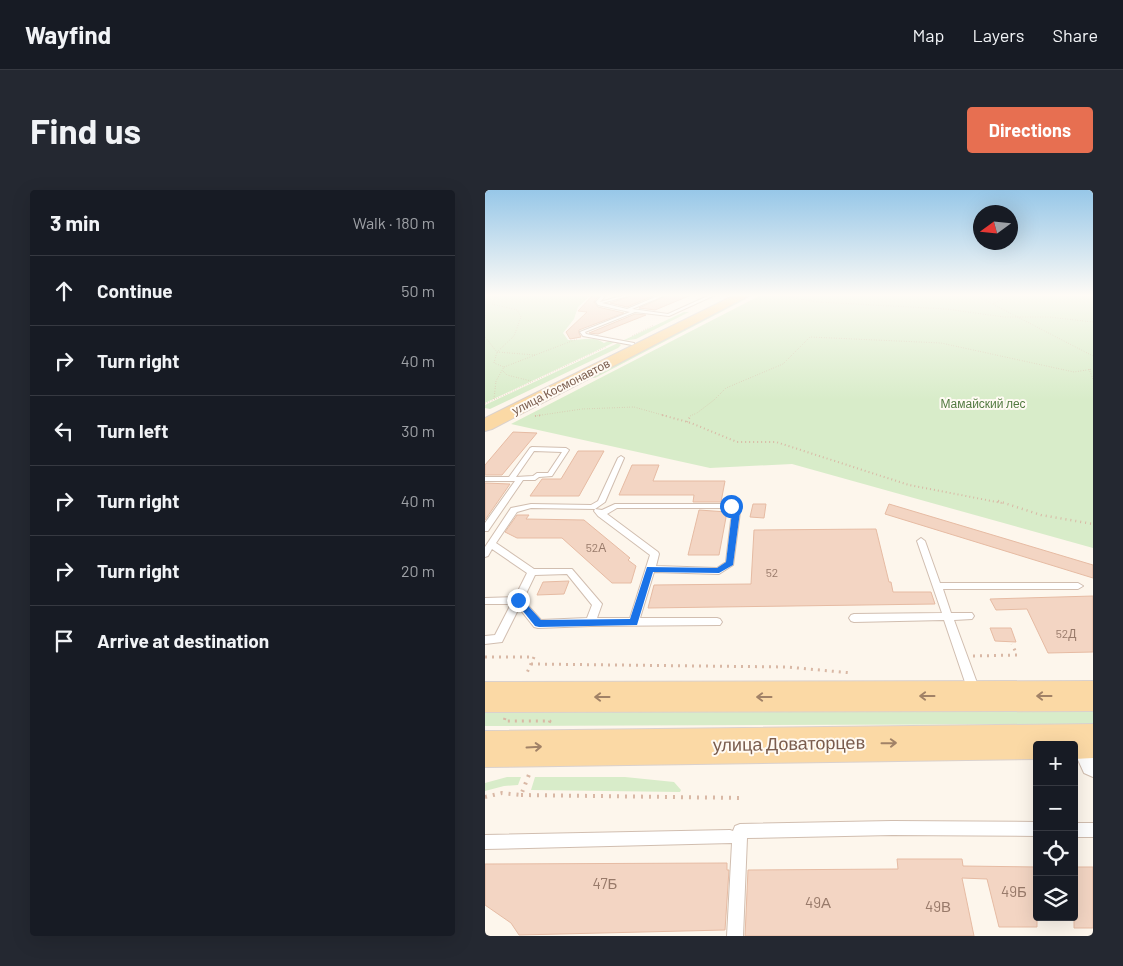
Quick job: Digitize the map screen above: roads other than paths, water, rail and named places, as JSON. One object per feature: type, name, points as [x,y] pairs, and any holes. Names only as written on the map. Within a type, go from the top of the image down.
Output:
[{"type":"main road","name":"улица Космонавтов","points":[[485,416],[625,343],[655,330]]},
{"type":"main road","name":"улица Космонавтов","points":[[485,425],[675,330]]},
{"type":"main road","points":[[485,697],[1093,696]]},
{"type":"main road","name":"улица Доваторцев","points":[[485,749],[541,746],[1089,749]]},
{"type":"lane","points":[[588,330],[582,332],[585,335],[625,343]]},
{"type":"lane","points":[[485,479],[511,479],[535,478],[537,475],[550,475],[566,450],[532,450],[511,479]]},
{"type":"lane","points":[[485,554],[514,510],[531,506],[593,507],[601,502],[621,458]]},
{"type":"lane","points":[[485,529],[521,478]]},
{"type":"lane","points":[[601,514],[615,506],[731,506],[736,512],[730,563],[719,571],[650,569]]},
{"type":"lane","points":[[593,507],[655,554],[634,622]]},
{"type":"lane","points":[[921,541],[976,696]]},
{"type":"lane","points":[[491,544],[532,572],[569,571],[597,604],[591,622]]},
{"type":"lane","points":[[485,640],[498,639],[532,572]]},
{"type":"lane","points":[[937,586],[1078,586]]},
{"type":"lane","points":[[485,601],[518,600]]},
{"type":"lane","points":[[518,600],[539,624],[717,622]]},
{"type":"lane","points":[[854,618],[969,616]]},
{"type":"lane","points":[[735,936],[740,831],[892,828],[1033,829]]},
{"type":"lane","points":[[1078,830],[1093,830]]},
{"type":"lane","points":[[485,842],[730,837]]},
{"type":"park label","name":"Мамайский лес","points":[[983,404]]}]
